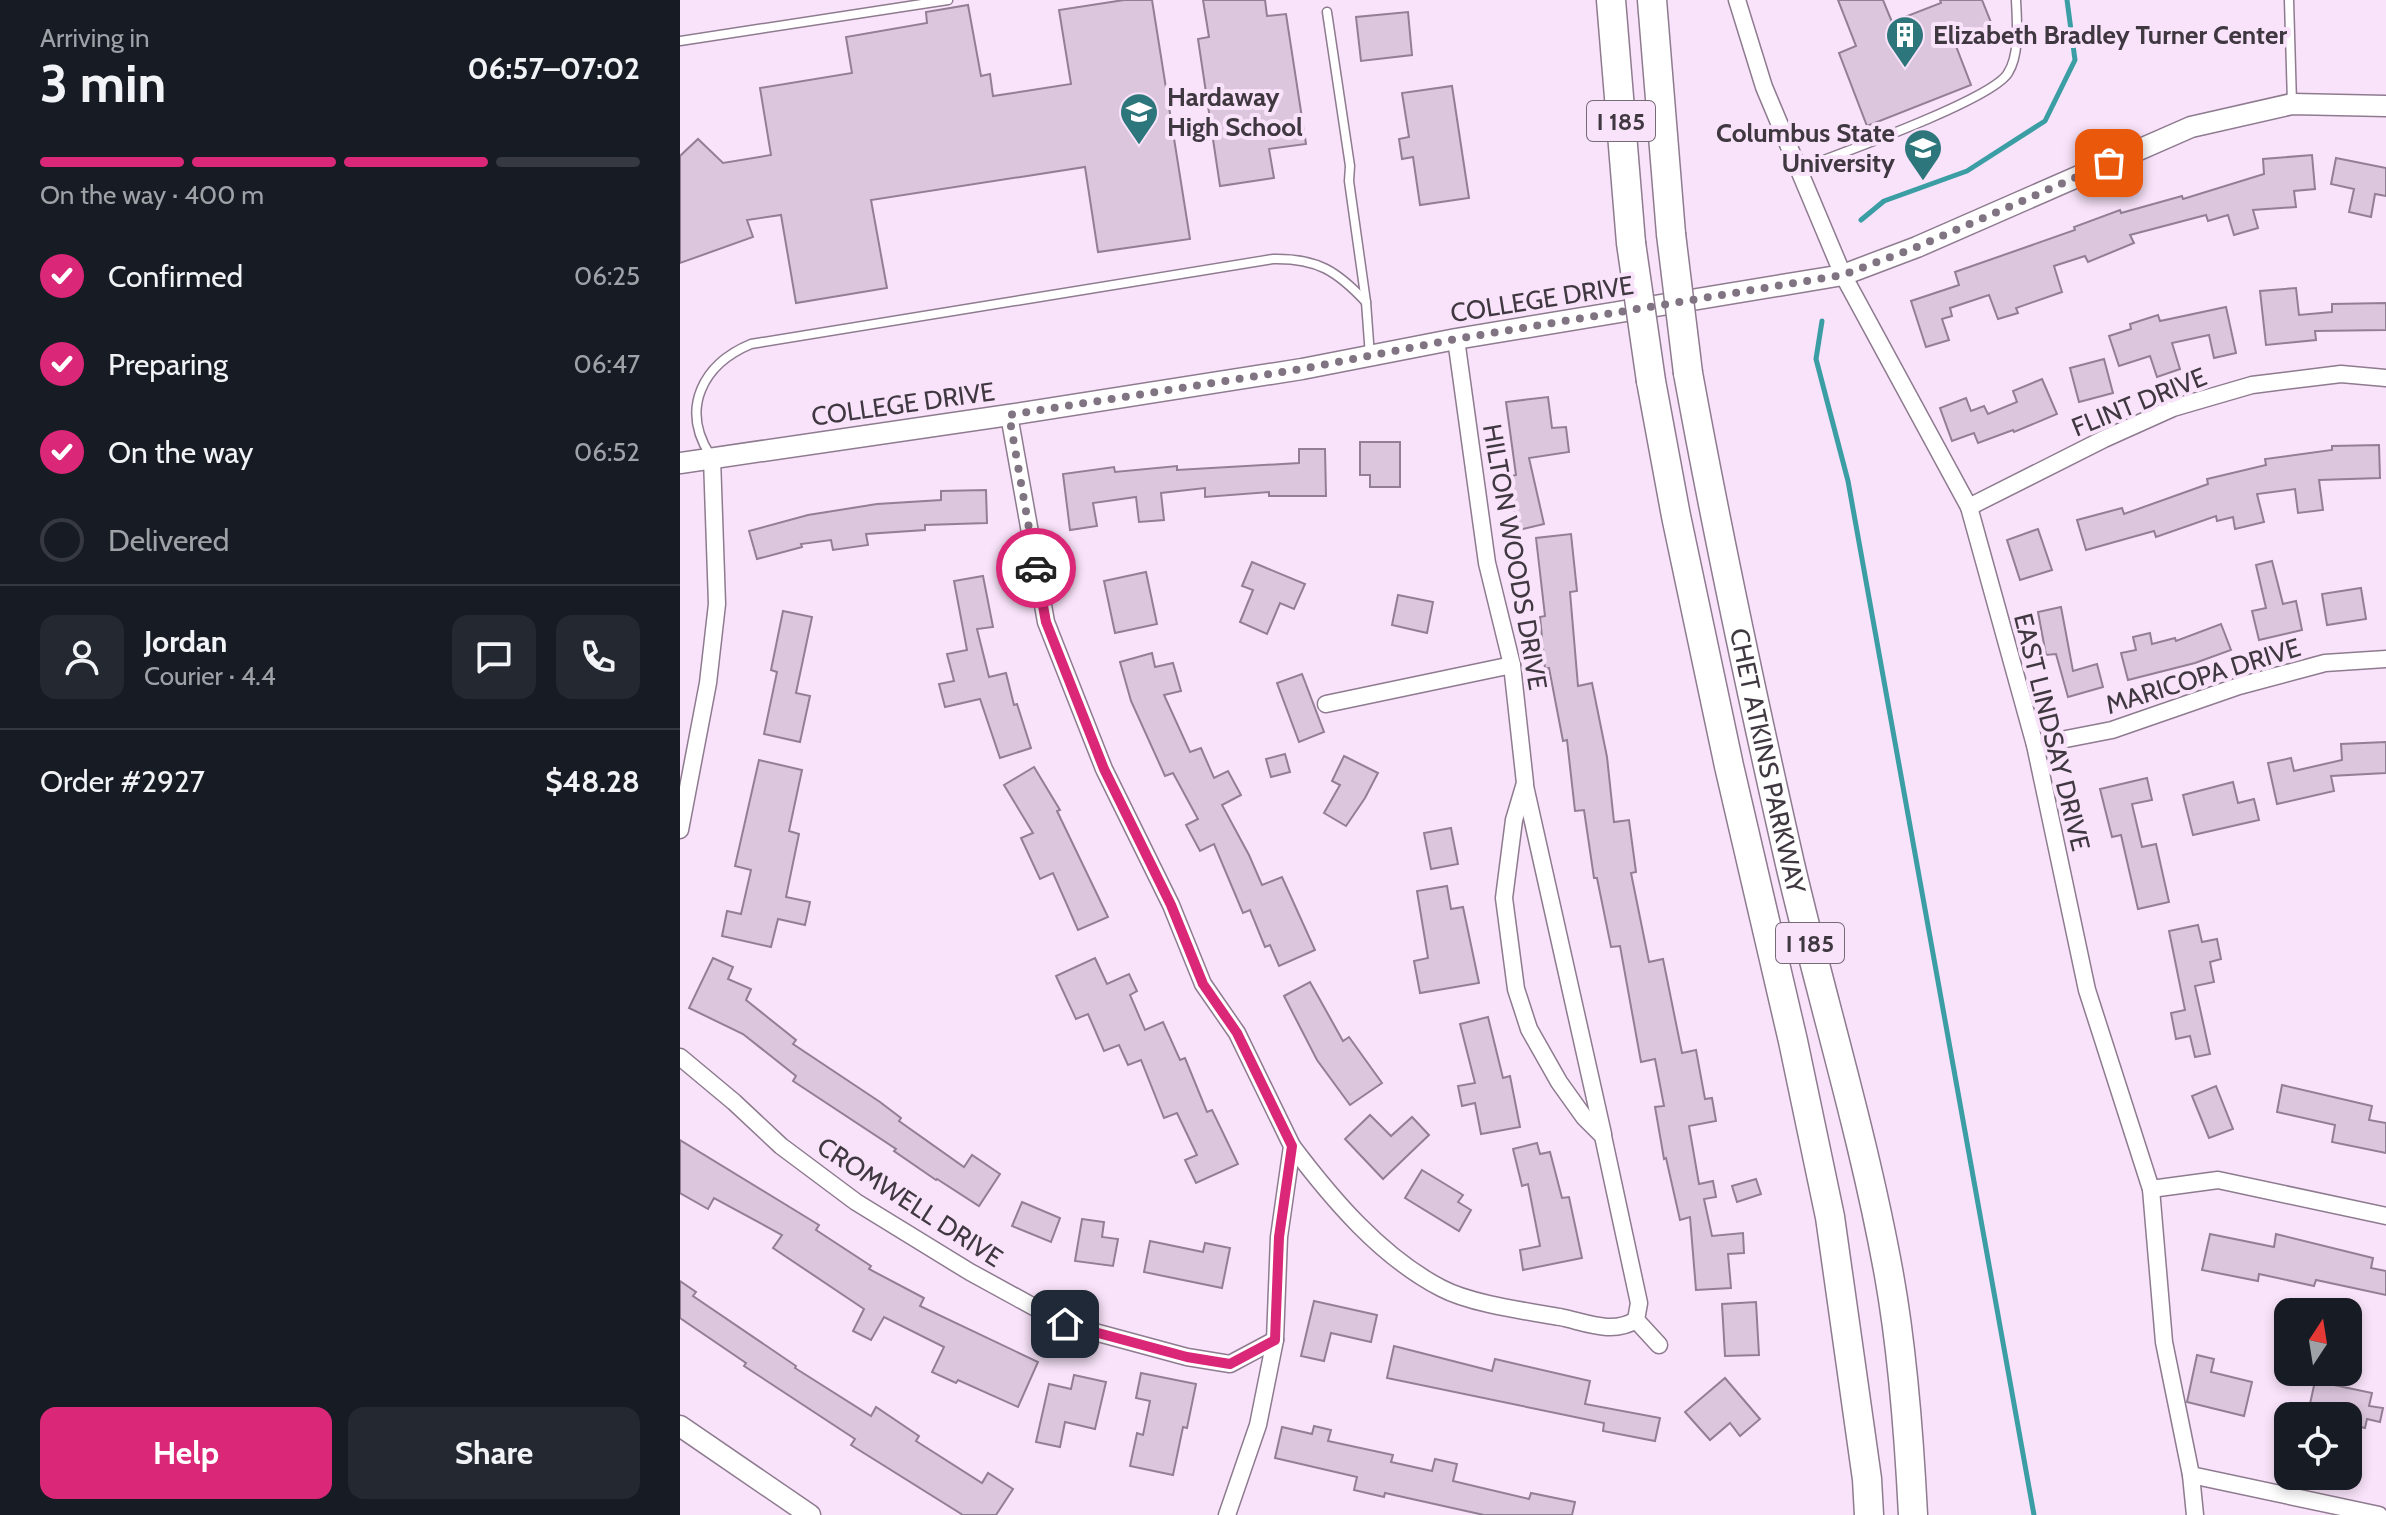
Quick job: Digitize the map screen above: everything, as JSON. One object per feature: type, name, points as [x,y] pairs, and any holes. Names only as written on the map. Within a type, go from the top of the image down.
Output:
[{"type":"highway","name":"CHET ATKINS PARKWAY","points":[[1611,0],[1631,243],[1651,381],[1729,766],[1790,1025],[1830,1217],[1867,1479],[1869,1515]]},
{"type":"highway","name":"CHET ATKINS PARKWAY","points":[[1652,0],[1671,234],[1688,373],[1710,496],[1791,865],[1852,1108],[1889,1276],[1910,1446],[1913,1515]]},
{"type":"street","name":"EAST LINDSAY DRIVE","points":[[1737,0],[1764,87],[1843,275],[1969,507],[2035,745],[2087,990],[2151,1189],[2164,1342],[2191,1475],[2195,1515]]},
{"type":"street","name":"COLLEGE DRIVE","points":[[680,463],[1286,372],[1456,339],[1843,275],[2191,127],[2292,104],[2386,106]]},
{"type":"street","name":"HILTON WOODS DRIVE","points":[[1456,339],[1487,563],[1512,665],[1525,783],[1639,1303],[1636,1320]]},
{"type":"street","name":"FLINT DRIVE","points":[[1969,507],[2173,408],[2252,385],[2341,374],[2386,378]]},
{"type":"street","points":[[1009,415],[1046,622],[1104,769],[1171,905],[1203,984],[1237,1033],[1292,1146],[1329,1195],[1353,1220],[1405,1264],[1443,1289],[1511,1309],[1605,1328],[1626,1326],[1636,1320],[1659,1345]]},
{"type":"street","points":[[680,830],[708,683],[717,604],[712,458]]},
{"type":"street","name":"MARICOPA DRIVE","points":[[2035,745],[2112,730],[2239,686],[2325,663],[2386,659]]},
{"type":"street","points":[[1326,704],[1512,665]]},
{"type":"street","name":"HILTON WOODS DRIVE","points":[[1525,783],[1514,820],[1504,898],[1516,989],[1529,1029],[1559,1082],[1584,1117],[1603,1136]]},
{"type":"street","name":"CROMWELL DRIVE","points":[[680,1057],[781,1146],[856,1202],[970,1272],[1065,1324],[1187,1357],[1230,1364],[1275,1340]]},
{"type":"street","points":[[1227,1515],[1258,1425],[1275,1340],[1279,1237],[1292,1146]]},
{"type":"street","points":[[2151,1189],[2218,1180],[2386,1216]]},
{"type":"street","points":[[680,1426],[810,1515]]},
{"type":"street","points":[[2191,1475],[2379,1515]]},
{"type":"lane","points":[[680,41],[948,0]]},
{"type":"lane","points":[[1800,169],[1896,132],[1979,95],[2002,81],[2010,71],[2014,54],[2016,0]]},
{"type":"lane","points":[[2289,0],[2292,104]]},
{"type":"lane","points":[[1327,12],[1366,302],[1370,356]]},
{"type":"lane","points":[[712,458],[699,441],[695,406],[707,374],[721,359],[751,344],[1273,259],[1297,258],[1319,264],[1345,279],[1366,302]]},
{"type":"building","points":[[1124,0],[1152,0],[1190,239],[1098,252],[1085,167],[871,200],[887,288],[796,303],[781,215],[747,220],[753,237],[680,263],[680,156],[698,139],[723,163],[771,155],[760,88],[852,73],[846,37],[927,23],[926,12],[968,5],[981,76],[990,74],[993,96],[1071,84],[1059,10]]},
{"type":"building","points":[[1203,0],[1265,0],[1267,16],[1286,14],[1306,144],[1269,149],[1274,178],[1220,186],[1198,39],[1209,37]]},
{"type":"building","name":"Elizabeth Bradley Turner Center","points":[[1838,0],[1883,0],[1892,22],[1941,3],[1940,0],[1982,0],[1994,30],[1956,46],[1971,85],[1867,126],[1839,53],[1856,46]]},
{"type":"building","points":[[1408,12],[1412,55],[1361,61],[1356,17]]},
{"type":"building","points":[[1452,86],[1469,198],[1420,205],[1413,157],[1402,159],[1399,139],[1409,137],[1402,93]]},
{"type":"building","points":[[2312,155],[2315,189],[2294,191],[2296,207],[2253,210],[2258,228],[2234,235],[2228,215],[2208,221],[2206,215],[2130,235],[2134,243],[2088,262],[2085,256],[2054,266],[2062,292],[2016,308],[2018,313],[1998,319],[1989,295],[1950,308],[1952,316],[1942,319],[1949,340],[1926,347],[1911,301],[1959,285],[1955,272],[2075,230],[2074,227],[2120,210],[2121,213],[2182,196],[2183,199],[2264,174],[2263,159]]},
{"type":"building","points":[[2336,158],[2386,168],[2386,196],[2375,194],[2371,217],[2349,212],[2354,189],[2331,184]]},
{"type":"building","points":[[2296,288],[2299,315],[2332,312],[2332,304],[2386,303],[2386,330],[2315,331],[2316,340],[2266,345],[2260,291]]},
{"type":"building","points":[[2226,307],[2236,353],[2214,358],[2209,335],[2172,343],[2180,369],[2157,377],[2150,356],[2119,366],[2109,336],[2131,329],[2130,324],[2158,315],[2160,321]]},
{"type":"building","points":[[2104,359],[2113,393],[2079,402],[2070,368]]},
{"type":"building","points":[[2042,379],[2057,414],[1978,443],[1974,433],[1952,441],[1940,408],[1966,398],[1971,411],[1984,406],[1988,414],[2017,402],[2013,391]]},
{"type":"building","points":[[1548,397],[1552,428],[1566,427],[1569,452],[1529,458],[1544,524],[1519,530],[1507,477],[1516,475],[1506,402]]},
{"type":"building","points":[[1360,442],[1400,442],[1400,487],[1370,487],[1370,475],[1360,475]]},
{"type":"building","points":[[2379,445],[2380,478],[2319,480],[2323,510],[2298,513],[2295,489],[2257,494],[2264,522],[2235,529],[2233,517],[2217,521],[2216,516],[2156,537],[2154,531],[2086,550],[2077,520],[2122,508],[2124,514],[2208,484],[2207,479],[2266,465],[2265,459],[2332,450],[2332,446]]},
{"type":"building","points":[[1299,449],[1325,449],[1326,496],[1269,496],[1269,492],[1205,497],[1205,488],[1161,493],[1164,520],[1139,522],[1136,497],[1093,503],[1097,526],[1070,530],[1063,474],[1114,467],[1115,472],[1177,466],[1177,470],[1299,463]]},
{"type":"building","points":[[986,490],[987,523],[925,525],[925,530],[866,534],[868,545],[833,550],[831,540],[801,544],[802,547],[757,559],[749,531],[808,515],[877,504],[941,500],[941,491]]},
{"type":"building","points":[[2038,529],[2052,570],[2020,580],[2007,540]]},
{"type":"building","points":[[1571,534],[1577,591],[1570,592],[1578,686],[1592,683],[1607,757],[1614,822],[1629,820],[1636,872],[1631,873],[1649,962],[1663,959],[1682,1053],[1696,1050],[1705,1099],[1712,1098],[1716,1121],[1689,1126],[1699,1184],[1713,1181],[1716,1197],[1704,1199],[1712,1236],[1743,1233],[1744,1253],[1728,1254],[1731,1288],[1696,1290],[1690,1217],[1680,1220],[1664,1159],[1655,1107],[1664,1106],[1655,1059],[1641,1062],[1620,946],[1611,947],[1597,878],[1594,878],[1584,810],[1575,811],[1567,740],[1563,741],[1549,668],[1545,669],[1540,617],[1545,616],[1536,538]]},
{"type":"building","points":[[2272,561],[2283,604],[2296,601],[2302,630],[2259,640],[2252,611],[2266,608],[2256,565]]},
{"type":"building","points":[[1252,562],[1305,584],[1294,609],[1280,603],[1267,634],[1240,622],[1253,590],[1242,586]]},
{"type":"building","points":[[1146,572],[1157,624],[1115,633],[1104,581]]},
{"type":"building","points":[[983,576],[993,627],[977,629],[989,677],[1006,673],[1014,705],[1017,704],[1031,748],[1000,758],[980,699],[945,707],[939,684],[954,681],[947,654],[967,650],[954,581]]},
{"type":"building","points":[[2361,588],[2366,619],[2327,625],[2322,594]]},
{"type":"building","points":[[1398,595],[1433,602],[1427,633],[1392,625]]},
{"type":"building","points":[[2061,607],[2073,671],[2097,664],[2103,687],[2068,697],[2056,654],[2046,655],[2038,612]]},
{"type":"building","points":[[783,611],[812,617],[796,693],[810,696],[800,742],[764,734],[777,672],[771,670]]},
{"type":"building","points":[[2221,624],[2231,650],[2195,663],[2128,680],[2121,653],[2136,650],[2133,637],[2150,633],[2152,644],[2175,638],[2176,641]]},
{"type":"building","points":[[1152,653],[1155,667],[1173,663],[1181,691],[1164,695],[1190,752],[1201,748],[1214,778],[1228,771],[1241,795],[1222,805],[1262,885],[1282,877],[1315,950],[1279,966],[1270,945],[1265,947],[1250,910],[1243,913],[1214,844],[1200,851],[1186,825],[1198,819],[1173,773],[1165,776],[1131,701],[1120,662]]},
{"type":"building","points":[[1302,674],[1324,732],[1299,742],[1277,683]]},
{"type":"building","points":[[2386,742],[2386,773],[2331,776],[2334,791],[2277,804],[2268,763],[2291,758],[2294,771],[2342,760],[2341,744]]},
{"type":"building","points":[[1285,754],[1290,772],[1271,777],[1266,759]]},
{"type":"building","points":[[1344,756],[1378,773],[1346,826],[1324,813],[1340,785],[1332,781]]},
{"type":"building","points":[[759,760],[802,770],[789,831],[799,834],[786,897],[810,902],[805,925],[778,919],[771,947],[722,936],[727,911],[741,914],[751,870],[735,866]]},
{"type":"building","points":[[1034,767],[1060,810],[1057,811],[1108,917],[1078,930],[1053,873],[1040,879],[1021,838],[1033,833],[1004,785]]},
{"type":"building","points":[[2147,778],[2152,800],[2132,804],[2142,847],[2156,844],[2169,902],[2138,909],[2121,835],[2112,837],[2100,789]]},
{"type":"building","points":[[2233,782],[2238,803],[2254,799],[2259,820],[2193,835],[2183,795]]},
{"type":"building","points":[[1451,828],[1458,864],[1431,869],[1424,833]]},
{"type":"building","points":[[1447,886],[1451,909],[1463,907],[1479,983],[1420,993],[1414,961],[1428,958],[1417,891]]},
{"type":"building","points":[[2198,925],[2202,942],[2217,939],[2221,959],[2210,962],[2214,982],[2195,986],[2210,1054],[2195,1057],[2190,1036],[2176,1039],[2171,1013],[2185,1010],[2169,931]]},
{"type":"building","points":[[713,958],[733,967],[728,979],[751,989],[746,1000],[796,1040],[793,1044],[880,1102],[901,1118],[899,1121],[964,1167],[972,1155],[1000,1174],[979,1206],[936,1180],[894,1151],[896,1149],[793,1081],[796,1076],[743,1034],[689,1008]]},
{"type":"building","points":[[1095,958],[1107,984],[1129,974],[1137,991],[1130,995],[1145,1030],[1163,1022],[1180,1060],[1185,1058],[1207,1112],[1212,1110],[1238,1164],[1196,1183],[1185,1160],[1197,1155],[1177,1113],[1164,1118],[1141,1060],[1128,1065],[1119,1045],[1104,1051],[1088,1014],[1076,1019],[1056,976]]},
{"type":"building","points":[[1310,982],[1343,1041],[1349,1037],[1382,1083],[1350,1105],[1317,1060],[1284,996]]},
{"type":"building","points":[[1488,1017],[1503,1078],[1510,1076],[1520,1127],[1481,1134],[1475,1103],[1462,1106],[1458,1086],[1475,1083],[1460,1024]]},
{"type":"building","points":[[2282,1085],[2372,1106],[2369,1120],[2386,1123],[2386,1153],[2332,1142],[2335,1125],[2277,1112]]},
{"type":"building","points":[[2216,1086],[2233,1129],[2209,1138],[2192,1096]]},
{"type":"building","points":[[1370,1115],[1391,1136],[1412,1117],[1429,1135],[1383,1179],[1345,1139]]},
{"type":"building","points":[[680,1140],[819,1225],[816,1230],[871,1266],[869,1269],[924,1298],[920,1306],[1038,1362],[1018,1407],[932,1372],[944,1347],[884,1317],[871,1340],[853,1331],[864,1309],[773,1248],[782,1235],[714,1198],[708,1209],[680,1193]]},
{"type":"building","points":[[1537,1143],[1540,1154],[1550,1152],[1562,1198],[1569,1197],[1582,1258],[1523,1270],[1520,1250],[1540,1246],[1528,1184],[1522,1186],[1513,1149]]},
{"type":"building","points":[[1422,1170],[1463,1195],[1458,1202],[1471,1210],[1459,1231],[1405,1198]]},
{"type":"building","points":[[1756,1179],[1761,1194],[1737,1202],[1732,1186]]},
{"type":"building","points":[[1022,1202],[1060,1218],[1051,1242],[1012,1226]]},
{"type":"building","points":[[1082,1219],[1104,1222],[1102,1237],[1118,1239],[1113,1266],[1075,1261]]},
{"type":"building","points":[[2210,1234],[2274,1247],[2276,1234],[2373,1258],[2371,1268],[2386,1271],[2386,1295],[2316,1280],[2314,1286],[2259,1274],[2258,1281],[2202,1270]]},
{"type":"building","points":[[1150,1241],[1203,1252],[1205,1243],[1230,1248],[1222,1288],[1144,1272]]},
{"type":"building","points":[[680,1281],[696,1292],[693,1296],[795,1368],[871,1416],[876,1407],[919,1436],[916,1441],[982,1483],[988,1473],[1013,1489],[996,1515],[963,1515],[851,1445],[855,1439],[744,1366],[746,1363],[680,1318]]},
{"type":"building","points":[[1314,1301],[1377,1315],[1371,1342],[1331,1333],[1324,1361],[1301,1356]]},
{"type":"building","points":[[1756,1302],[1759,1355],[1725,1356],[1722,1304]]},
{"type":"building","points":[[1394,1346],[1492,1371],[1495,1359],[1590,1381],[1585,1404],[1660,1418],[1655,1441],[1603,1431],[1604,1423],[1387,1378]]},
{"type":"building","points":[[2197,1355],[2214,1359],[2211,1372],[2252,1382],[2244,1416],[2187,1402]]},
{"type":"building","points":[[1141,1373],[1196,1384],[1173,1475],[1130,1466],[1137,1433],[1143,1435],[1150,1401],[1136,1398]]},
{"type":"building","points":[[1074,1375],[1106,1382],[1095,1429],[1065,1422],[1060,1447],[1036,1442],[1049,1384],[1071,1389]]},
{"type":"building","points":[[1725,1378],[1760,1419],[1740,1436],[1730,1423],[1710,1440],[1685,1412]]},
{"type":"building","points":[[2314,1386],[2339,1386],[2372,1393],[2369,1406],[2383,1408],[2380,1422],[2367,1419],[2365,1428],[2362,1427],[2362,1402],[2310,1402]]},
{"type":"building","points":[[1314,1426],[1331,1430],[1328,1441],[1393,1455],[1391,1462],[1432,1471],[1435,1459],[1457,1464],[1453,1481],[1529,1499],[1531,1493],[1575,1502],[1572,1515],[1484,1515],[1385,1493],[1384,1497],[1354,1490],[1357,1477],[1275,1458],[1282,1427],[1312,1434]]},
{"type":"waterway","points":[[1861,220],[1884,201],[1967,171],[2045,121],[2075,60],[2067,0]]},
{"type":"waterway","points":[[1822,321],[1816,359],[1848,481],[2034,1515]]},
{"type":"way so far","points":[[1036,568],[1009,415],[1302,369],[1456,339],[1843,275],[1917,247],[2109,163]]},
{"type":"place","name":"Elizabeth Bradley Turner Center","points":[[1905,69]]},
{"type":"place","name":"Hardaway High School","points":[[1139,146]]},
{"type":"place","name":"Columbus State University","points":[[1923,182]]},
{"type":"route","points":[[1036,568],[1046,622],[1104,769],[1171,905],[1203,984],[1237,1033],[1292,1146],[1279,1237],[1275,1340],[1230,1364],[1187,1357],[1065,1324]]}]
